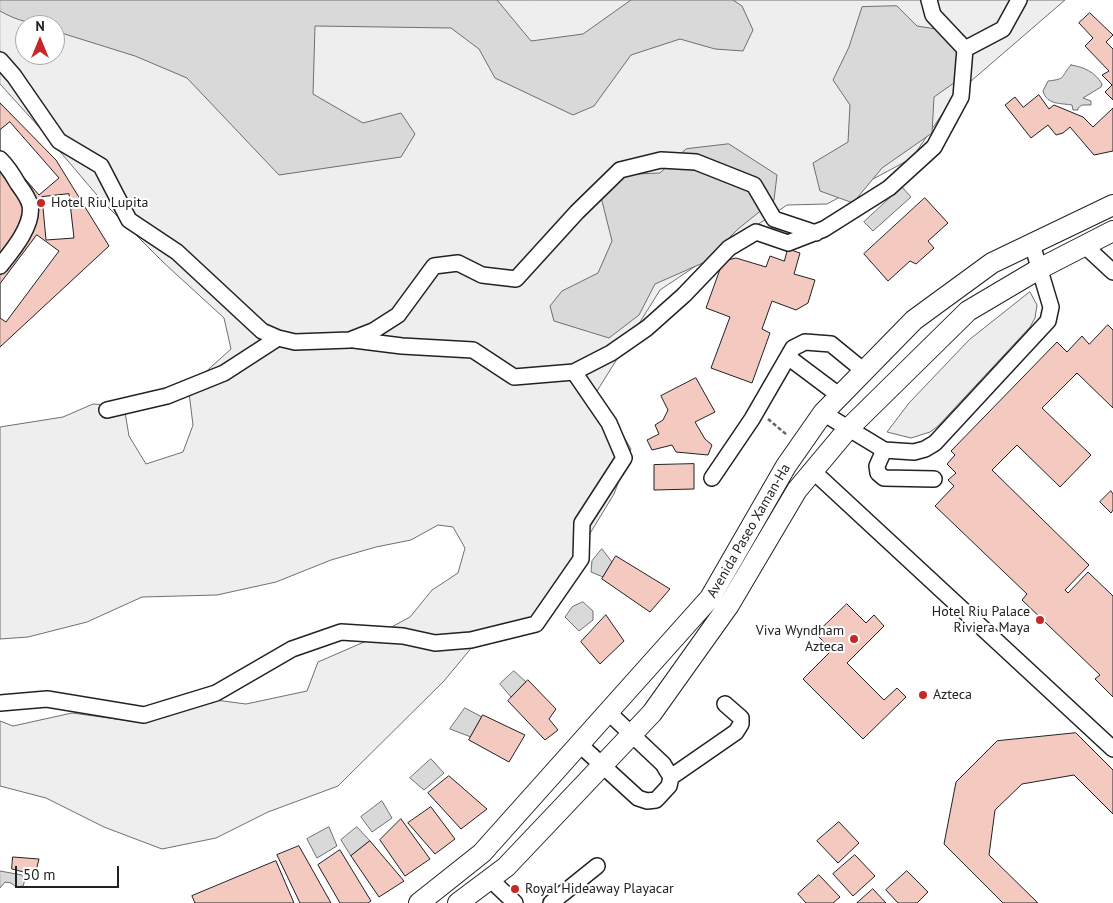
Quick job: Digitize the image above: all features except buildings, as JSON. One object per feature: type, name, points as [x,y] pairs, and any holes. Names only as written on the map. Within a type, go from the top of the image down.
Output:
[{"type":"main road","name":"Avenida Paseo Xaman-Ha","points":[[419,903],[482,853],[710,598],[786,466],[823,413],[914,320],[992,263],[1113,205]]},
{"type":"main road","name":"Avenida Paseo Xaman-Ha","points":[[458,903],[506,867],[652,712],[729,605],[797,490],[814,472],[848,428],[968,311],[1039,269],[1113,231]]},
{"type":"lane","points":[[0,60],[14,76],[59,141],[101,166],[129,220],[177,252],[262,331],[278,338],[295,342],[350,340],[402,346],[473,350],[514,377],[574,372],[610,353],[647,328],[684,295],[729,248],[756,232],[788,243],[816,233],[888,188],[934,148],[961,97],[965,50],[933,15],[929,0]]},
{"type":"lane","points":[[965,50],[1003,29],[1019,0]]},
{"type":"lane","points":[[0,159],[7,166],[27,198],[30,207],[28,224],[16,246],[0,266]]},
{"type":"lane","points":[[350,340],[373,331],[398,315],[434,266],[458,263],[482,274],[516,279],[576,212],[620,170],[661,160],[696,162],[754,184],[774,219],[816,233]]},
{"type":"lane","points":[[823,413],[884,450],[914,452],[935,442],[1048,321],[1051,307],[1032,244]]},
{"type":"lane","points":[[1084,245],[1113,272]]},
{"type":"lane","points":[[107,410],[167,396],[224,373],[278,338]]},
{"type":"lane","points":[[712,478],[752,419],[793,348],[805,342],[831,344],[864,371]]},
{"type":"lane","points":[[788,357],[840,396]]},
{"type":"lane","points":[[0,703],[47,699],[144,715],[216,693],[292,649],[341,632],[403,636],[435,642],[471,640],[536,624],[581,559],[582,523],[624,458],[609,423],[574,372]]},
{"type":"lane","points":[[884,450],[877,466],[878,473],[884,478],[934,479]]},
{"type":"lane","points":[[814,472],[1113,749]]},
{"type":"lane","points":[[710,598],[729,605]]},
{"type":"lane","points":[[579,744],[638,798],[647,801],[656,800],[669,786],[671,777],[736,732],[741,724],[741,718],[725,704]]},
{"type":"lane","points":[[608,712],[663,764],[671,777]]},
{"type":"lane","points":[[551,903],[597,866]]},
{"type":"lane","points":[[490,879],[515,903]]},
{"type":"shaded area","points":[[0,0],[1065,0],[956,94],[912,158],[827,204],[787,205],[660,290],[597,391],[631,449],[614,494],[572,563],[525,625],[477,641],[444,681],[338,786],[268,812],[216,838],[162,849],[104,827],[46,798],[0,786],[0,721],[13,726],[72,713],[146,723],[208,699],[246,704],[307,691],[318,662],[364,642],[410,617],[432,590],[458,573],[465,548],[453,527],[438,525],[411,540],[376,547],[331,560],[276,582],[217,595],[142,597],[87,622],[28,637],[0,639],[0,427],[63,417],[93,404],[124,406],[129,436],[146,464],[183,452],[193,425],[189,393],[200,377],[231,349],[224,318],[164,263],[102,201],[0,84]]},
{"type":"shaded area","points":[[0,0],[497,0],[531,41],[583,34],[631,0],[733,0],[742,6],[753,30],[743,51],[715,49],[680,39],[631,55],[594,106],[573,115],[495,78],[479,49],[451,28],[315,26],[313,94],[363,123],[401,113],[415,134],[401,157],[279,175],[187,78],[135,56],[65,34],[65,15],[15,15],[15,18],[0,11]]},
{"type":"shaded area","points":[[897,6],[917,26],[942,30],[964,52],[961,78],[934,97],[932,133],[882,168],[853,203],[820,191],[813,163],[848,142],[850,105],[833,80],[849,47],[862,7]]},
{"type":"shaded area","points":[[1071,65],[1089,71],[1102,84],[1101,87],[1083,98],[1091,101],[1091,105],[1082,105],[1078,110],[1073,110],[1072,105],[1051,101],[1045,96],[1043,91],[1048,81],[1063,77]]},
{"type":"shaded area","points":[[729,144],[777,175],[774,200],[738,229],[705,262],[655,284],[639,315],[609,338],[554,321],[550,306],[562,291],[598,273],[612,241],[599,189],[612,175],[660,173],[686,149]]},
{"type":"shaded area","points":[[902,187],[911,197],[873,231],[864,222]]},
{"type":"shaded area","points":[[1030,292],[1037,305],[1035,318],[1030,327],[938,426],[930,432],[911,438],[887,432],[909,403],[969,340]]},
{"type":"shaded area","points":[[602,549],[612,562],[603,577],[591,572],[592,561]]},
{"type":"shaded area","points":[[583,602],[593,611],[593,620],[579,631],[565,617],[572,607]]},
{"type":"shaded area","points":[[514,671],[526,682],[511,697],[500,684]]},
{"type":"shaded area","points":[[465,708],[482,717],[471,737],[450,729]]},
{"type":"shaded area","points":[[431,759],[444,773],[424,790],[410,778]]},
{"type":"shaded area","points":[[382,801],[392,818],[372,832],[361,817]]},
{"type":"shaded area","points":[[329,827],[337,846],[317,858],[307,839]]},
{"type":"shaded area","points":[[357,827],[370,841],[351,856],[341,840]]},
{"type":"shaded area","points":[[0,871],[22,875],[25,880],[23,886],[16,887],[11,883],[5,882],[0,888]]},
{"type":"place","name":"Hotel Riu Lupita","points":[[41,203]]},
{"type":"place","name":"Hotel Riu Palace Riviera Maya","points":[[1040,620]]},
{"type":"place","name":"Viva Wyndham Azteca","points":[[854,639]]},
{"type":"place","name":"Azteca","points":[[923,695]]},
{"type":"place","name":"Royal Hideaway Playacar","points":[[515,889]]}]
